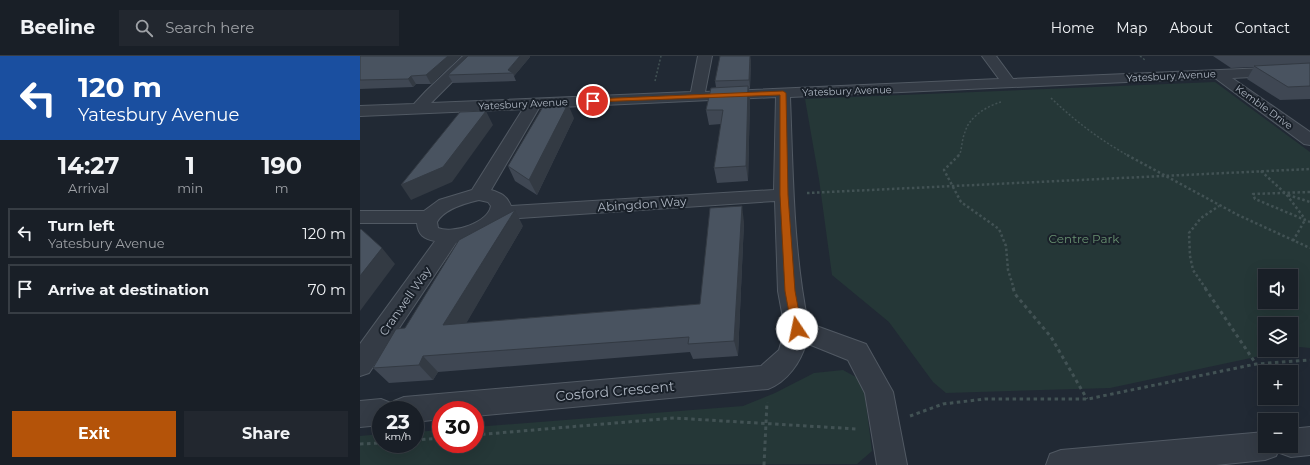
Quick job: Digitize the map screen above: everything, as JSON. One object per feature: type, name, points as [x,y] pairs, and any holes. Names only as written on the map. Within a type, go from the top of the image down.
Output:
[{"type":"street","points":[[418,109],[431,94],[471,56]]},
{"type":"street","points":[[697,97],[705,56]]},
{"type":"street","points":[[989,56],[1010,84]]},
{"type":"street","name":"Yatesbury Avenue","points":[[360,111],[1310,70]]},
{"type":"street","name":"Kemble Drive","points":[[1218,74],[1310,140]]},
{"type":"street","name":"Cosford Crescent","points":[[424,408],[768,376],[790,355],[797,329],[790,291],[784,195],[783,93]]},
{"type":"street","points":[[479,194],[534,103]]},
{"type":"street","points":[[479,194],[496,197],[502,206],[500,213],[485,226],[474,231],[449,237],[439,236],[432,233],[428,229],[427,223],[430,217],[446,204],[456,199],[479,194]]},
{"type":"street","name":"Abingdon Way","points":[[500,213],[784,195]]},
{"type":"street","points":[[360,217],[430,217]]},
{"type":"street","name":"Cranwell Way","points":[[360,365],[449,237]]},
{"type":"street","points":[[797,329],[857,352],[879,392],[892,465]]},
{"type":"street","points":[[360,414],[372,413]]},
{"type":"street","points":[[1298,442],[1310,441]]},
{"type":"street","points":[[1061,465],[1258,447]]},
{"type":"path","points":[[654,84],[661,56]]},
{"type":"path","points":[[1038,82],[1065,113],[1085,129],[1126,156],[1219,206],[1270,231],[1310,248]]},
{"type":"path","points":[[1006,102],[993,104],[977,114],[965,130],[960,154],[944,170],[961,202],[999,229],[1006,246],[1008,270],[1015,294],[1051,337],[1088,399]]},
{"type":"path","points":[[784,195],[951,185],[1310,169]]},
{"type":"path","points":[[1261,171],[1286,194],[1305,220]]},
{"type":"path","points":[[1310,192],[1253,194],[1254,200],[1305,220],[1310,220]]},
{"type":"path","points":[[1286,194],[1310,202]]},
{"type":"path","points":[[1219,206],[1201,218],[1189,233],[1190,256],[1193,270],[1256,364]]},
{"type":"path","points":[[1293,241],[1305,220]]},
{"type":"path","points":[[484,434],[674,418],[862,429],[885,425],[943,404],[985,399],[1088,399],[1256,364],[1310,360]]},
{"type":"path","points":[[764,465],[766,423]]},
{"type":"path","points":[[360,444],[372,443]]},
{"type":"green space","name":"Centre Park","points":[[1215,82],[1310,152],[1310,348],[1298,347],[1298,317],[1258,317],[1258,356],[1110,388],[946,393],[933,382],[889,322],[832,275],[819,179],[805,99]]},
{"type":"green space","points":[[843,370],[863,381],[872,451],[857,464],[360,465],[360,436],[372,435],[372,453],[424,453],[424,431],[432,431],[432,453],[484,453],[484,426],[743,406],[775,393],[814,373]]},
{"type":"building","points":[[360,56],[448,56],[426,75],[411,76],[408,79],[360,80]]},
{"type":"building","points":[[468,56],[520,56],[508,70],[513,73],[448,75]]},
{"type":"building","points":[[720,56],[750,56],[749,80],[715,81]]},
{"type":"building","points":[[1310,63],[1310,86],[1288,87],[1254,66]]},
{"type":"building","points":[[748,86],[746,166],[714,168],[723,110],[706,110],[711,88]]},
{"type":"building","points":[[568,104],[529,180],[508,166],[544,105]]},
{"type":"building","points":[[486,111],[443,167],[401,185],[460,112]]},
{"type":"building","points":[[742,206],[734,341],[688,344],[689,337],[423,356],[419,365],[373,368],[396,329],[405,328],[459,240],[515,210],[443,325],[700,304],[710,208]]},
{"type":"building","points":[[361,229],[382,248],[360,276],[360,230]]},
{"type":"route","points":[[593,101],[783,93],[784,195],[790,291],[797,329]]}]
